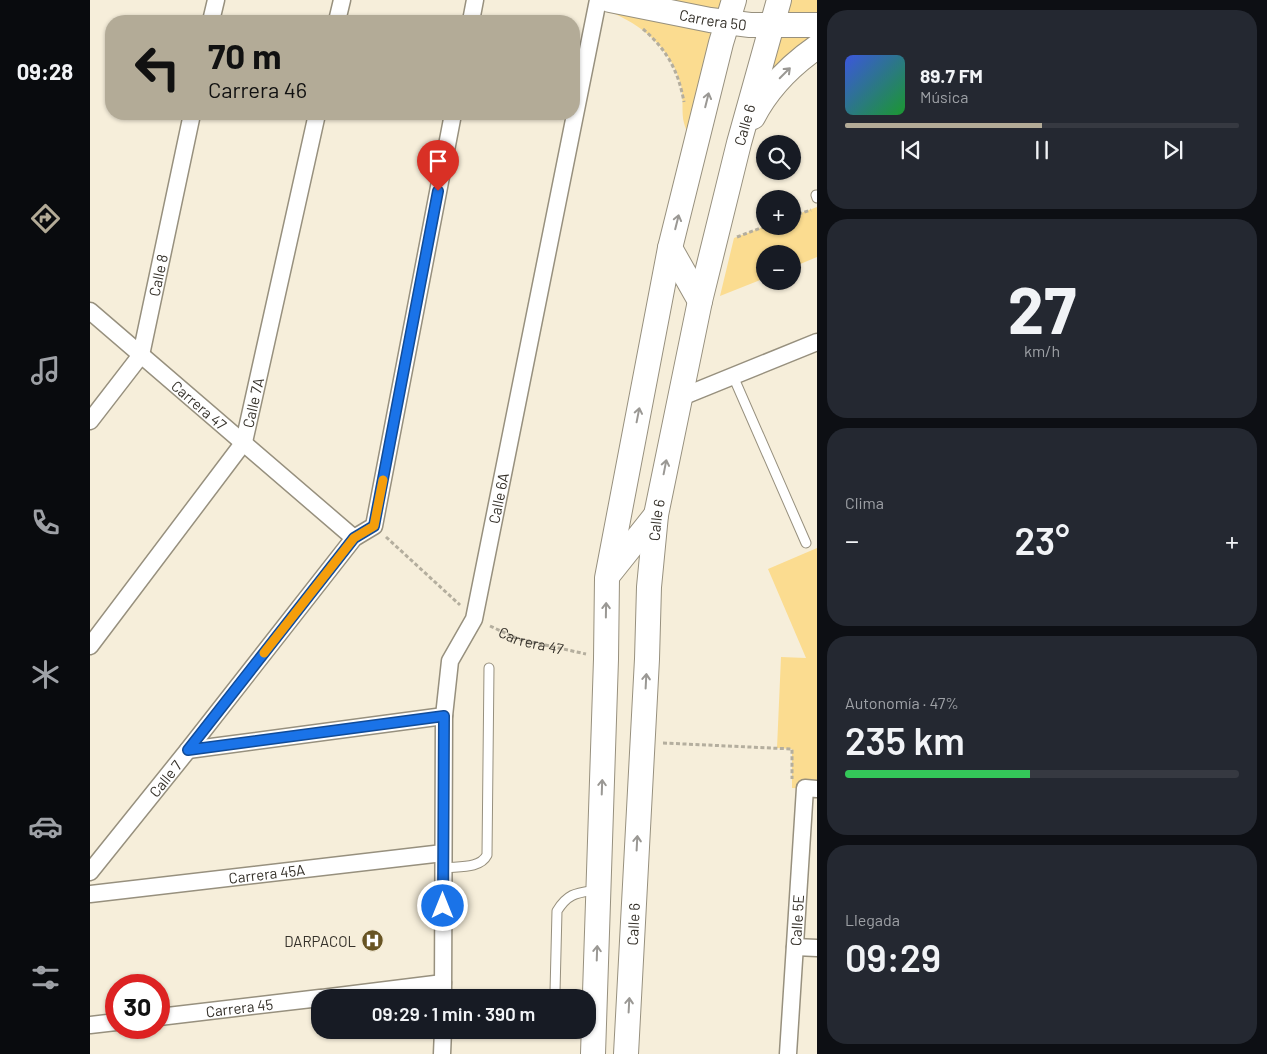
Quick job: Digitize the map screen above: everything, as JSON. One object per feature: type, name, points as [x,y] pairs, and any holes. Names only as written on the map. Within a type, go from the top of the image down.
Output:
[{"type":"main road","points":[[593,989],[599,889],[607,578],[670,248],[721,42],[729,23],[734,0]]},
{"type":"main road","name":"Calle 6","points":[[627,1052],[649,587],[656,515],[700,300],[739,143],[779,0]]},
{"type":"main road","name":"Carrera 50","points":[[617,1],[729,23],[817,25]]},
{"type":"main road","points":[[739,143],[756,110],[768,93],[796,63],[817,47]]},
{"type":"main road","points":[[670,248],[700,300]]},
{"type":"main road","points":[[607,578],[656,515]]},
{"type":"main road","points":[[592,1039],[593,1054]]},
{"type":"street","points":[[212,15],[216,0]]},
{"type":"street","points":[[338,15],[342,0]]},
{"type":"street","points":[[472,15],[475,0]]},
{"type":"street","name":"Calle 6A","points":[[580,84],[593,18],[617,1]]},
{"type":"street","name":"Calle 8","points":[[90,421],[141,355],[191,120]]},
{"type":"street","name":"Calle 7A","points":[[90,646],[244,442],[316,120]]},
{"type":"street","points":[[374,526],[452,120]]},
{"type":"street","name":"Calle 6A","points":[[443,989],[444,716],[450,660],[474,619],[573,120]]},
{"type":"street","name":"Carrera 47","points":[[90,310],[354,538]]},
{"type":"street","points":[[679,398],[817,342]]},
{"type":"street","name":"Calle 7","points":[[90,872],[354,538],[374,526]]},
{"type":"street","points":[[188,750],[444,716]]},
{"type":"street","name":"Calle 5E","points":[[788,1054],[805,788]]},
{"type":"street","name":"Carrera 45A","points":[[90,894],[443,860]]},
{"type":"street","points":[[795,947],[817,948]]},
{"type":"street","name":"Carrera 45","points":[[170,1016],[311,999]]},
{"type":"street","points":[[90,1025],[105,1023]]},
{"type":"street","points":[[442,1054],[443,1039]]},
{"type":"lane","points":[[733,376],[806,544]]},
{"type":"lane","points":[[443,860],[478,864],[484,860],[487,854],[489,668]]},
{"type":"lane","points":[[554,989],[557,911],[563,901],[575,893],[599,889]]},
{"type":"path","points":[[636,24],[655,40],[666,53],[680,84],[684,109]]},
{"type":"path","points":[[801,213],[817,207]]},
{"type":"path","points":[[734,238],[756,230]]},
{"type":"path","name":"Carrera 47","points":[[374,526],[474,619],[518,638],[606,659]]},
{"type":"path","points":[[662,744],[792,749],[805,788]]},
{"type":"shaded area","points":[[610,0],[734,0],[695,148],[684,123],[681,85],[671,62],[664,51],[647,34],[615,14],[618,2]]},
{"type":"shaded area","points":[[779,0],[817,0],[817,47],[768,93]]},
{"type":"shaded area","points":[[817,207],[817,257],[801,264],[801,245],[756,245],[756,282],[720,296],[734,238],[756,230],[756,235],[801,235],[801,213]]},
{"type":"shaded area","points":[[817,548],[817,789],[792,788],[792,749],[777,748],[781,657],[806,658],[768,569]]},
{"type":"slow traffic","points":[[264,653],[354,538],[374,526],[383,480]]},
{"type":"place","name":"DARPACOL","points":[[372,941]]},
{"type":"route","points":[[438,191],[374,526],[354,538],[188,750],[444,716],[443,906]]}]
